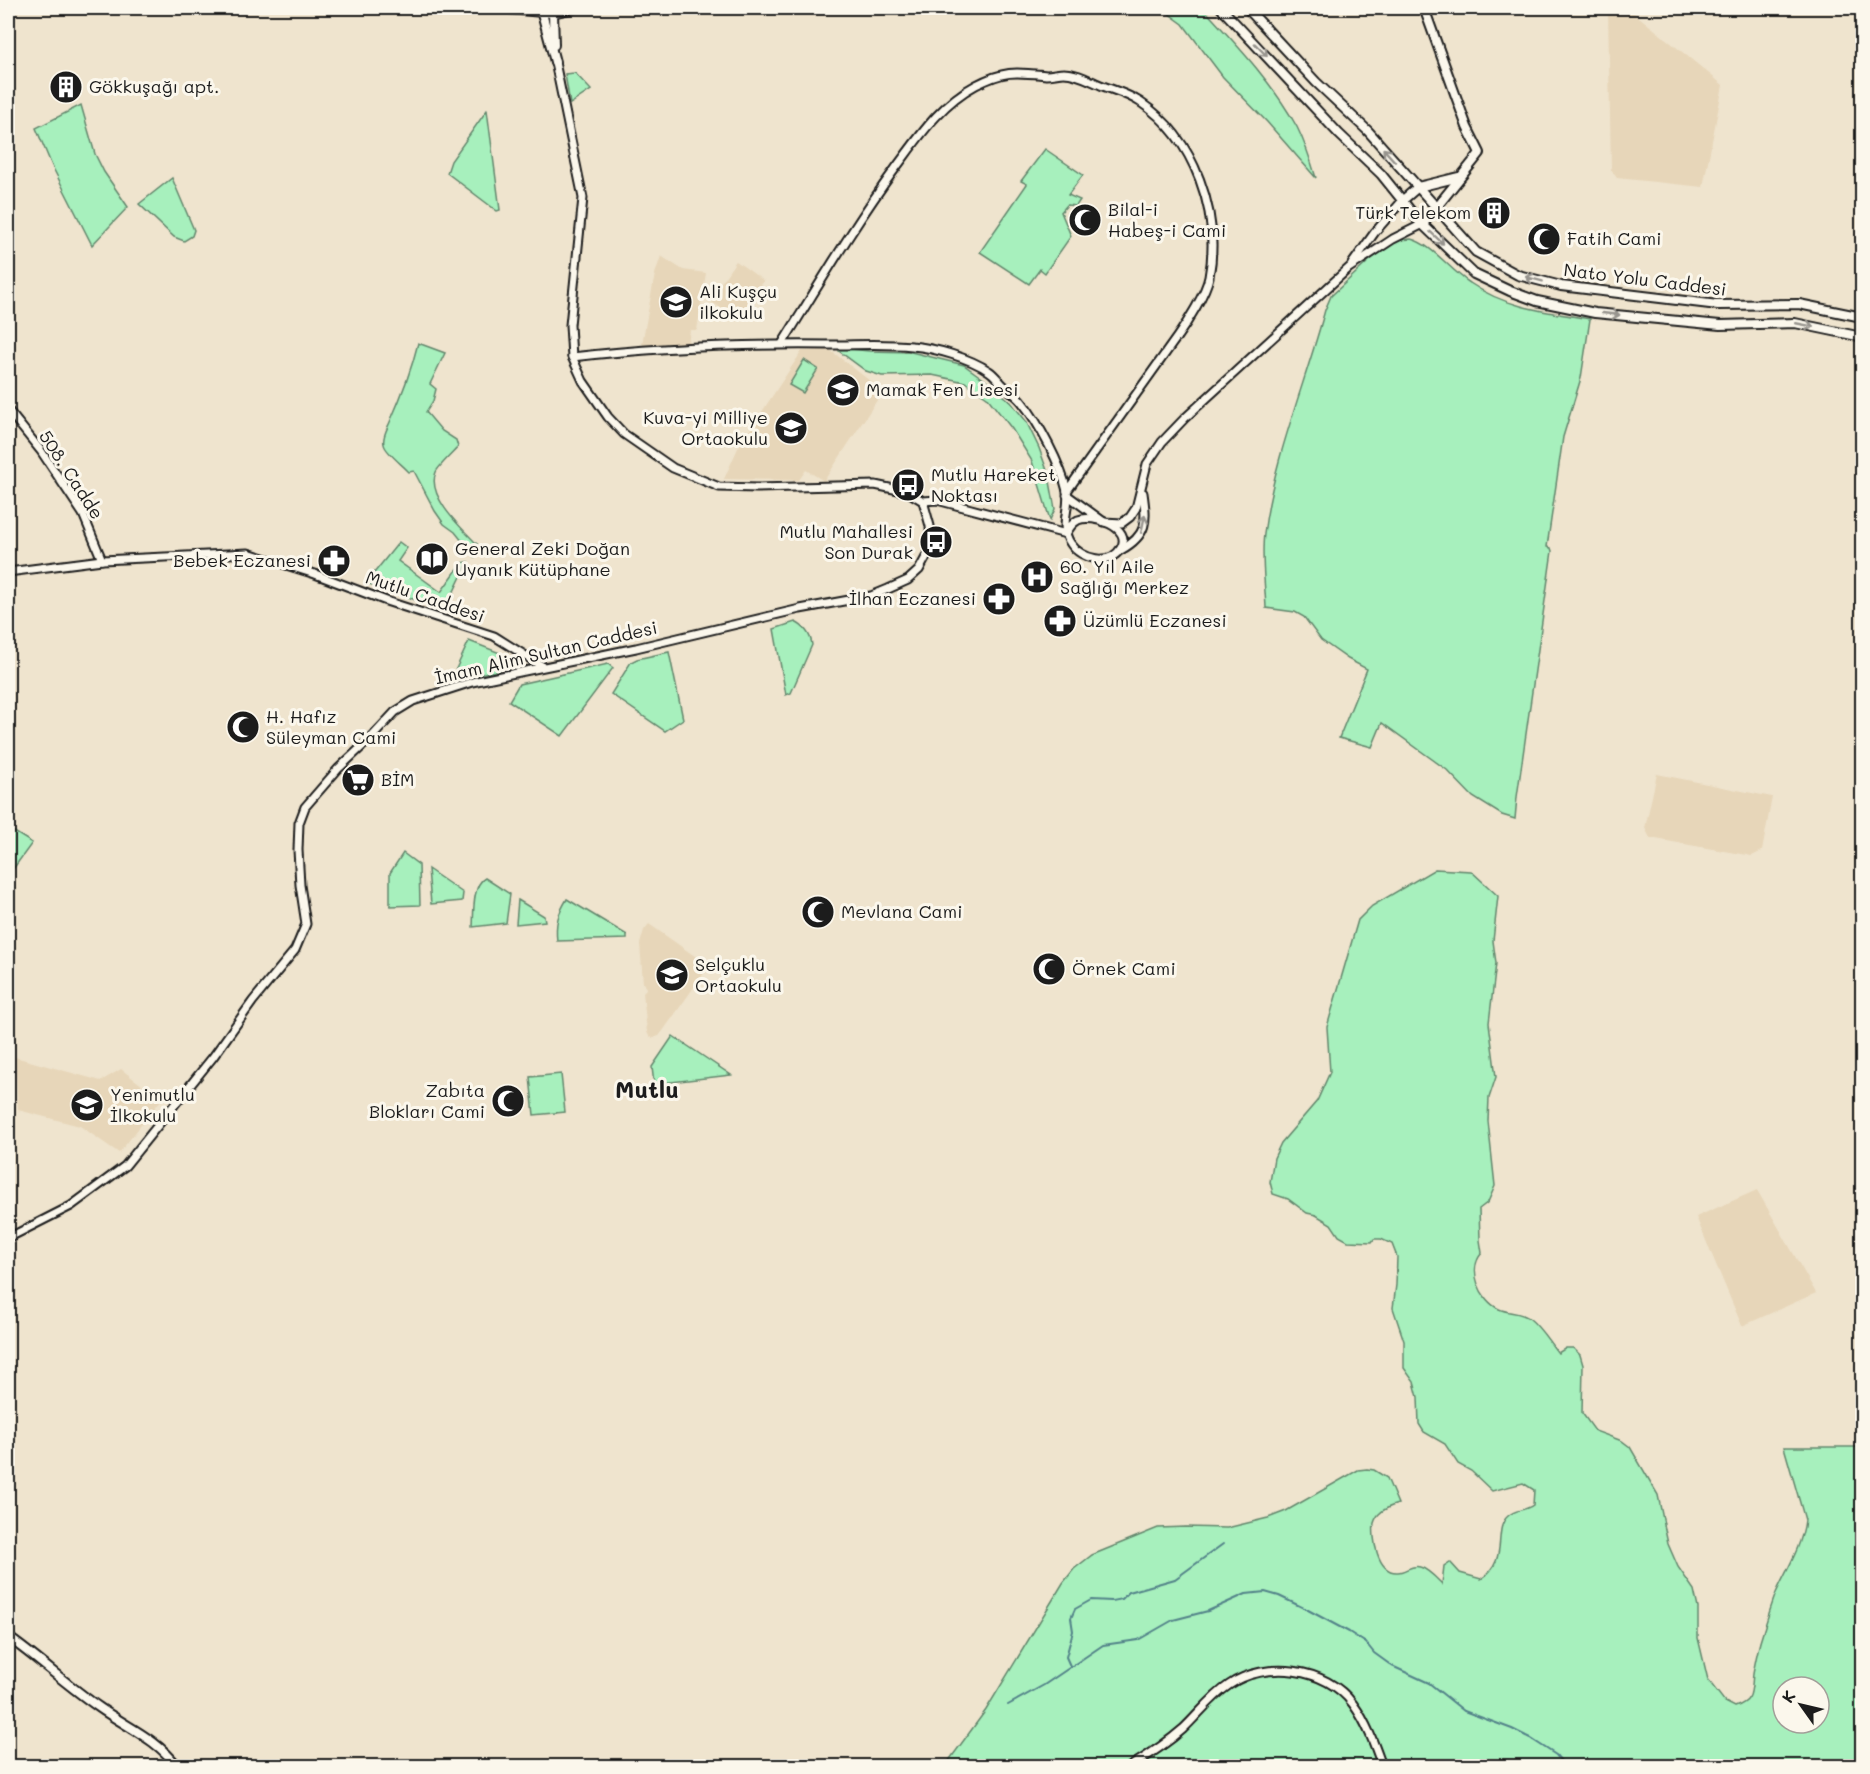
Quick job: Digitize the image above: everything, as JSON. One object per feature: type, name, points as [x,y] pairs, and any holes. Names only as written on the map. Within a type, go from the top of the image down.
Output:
[{"type":"main road","points":[[498,8],[553,13],[573,8]]},
{"type":"main road","points":[[1221,8],[1339,134],[1381,174],[1423,224],[1474,274],[1537,301],[1596,313],[1696,324],[1795,323],[1863,337]]},
{"type":"main road","name":"Nato Yolu Caddesi","points":[[1247,8],[1316,82],[1368,131],[1476,252],[1518,275],[1561,286],[1727,306],[1800,304],[1863,317]]},
{"type":"main road","points":[[1423,224],[1480,153],[1467,127],[1424,8]]},
{"type":"main road","points":[[542,12],[555,62]]},
{"type":"main road","points":[[553,13],[555,62]]},
{"type":"main road","points":[[1403,200],[1418,187],[1460,177]]},
{"type":"main road","points":[[8,1637],[99,1708],[167,1752],[177,1767]]},
{"type":"street","points":[[555,62],[583,198],[570,325],[572,357],[583,381],[608,417],[624,434],[673,468],[719,487],[874,485],[908,492],[923,501],[937,500],[1066,534]]},
{"type":"street","points":[[782,344],[870,204],[912,144],[949,104],[974,86],[999,74],[1065,73],[1093,80],[1125,93],[1159,117],[1182,142],[1205,192],[1213,240],[1209,280],[1189,320],[1067,493]]},
{"type":"street","points":[[1349,268],[1375,232],[1403,200]]},
{"type":"street","points":[[1066,534],[1076,521],[1085,518],[1104,522],[1122,522],[1130,517],[1137,508],[1147,464],[1162,442],[1185,418],[1349,268],[1393,239],[1423,224]]},
{"type":"street","points":[[572,357],[634,350],[782,344],[912,346],[956,356],[989,371],[1021,400],[1046,439],[1067,493],[1064,518],[1066,534],[1075,548],[1093,559],[1108,559],[1140,537],[1145,524],[1142,488]]},
{"type":"street","name":"508. Cadde","points":[[8,410],[41,451],[83,514],[102,560]]},
{"type":"street","points":[[1067,493],[1120,533],[1124,540],[1120,550]]},
{"type":"street","name":"İmam Alim Sultan Caddesi","points":[[8,1238],[71,1206],[125,1166],[295,950],[306,924],[300,885],[299,823],[305,807],[338,769],[395,712],[413,701],[472,682],[636,648],[800,609],[871,596],[908,580],[919,570],[931,548],[930,526],[923,501]]},
{"type":"street","name":"Mutlu Caddesi","points":[[8,572],[102,560],[248,553],[494,636],[542,666]]},
{"type":"street","points":[[1131,1767],[1162,1747],[1217,1694],[1232,1683],[1247,1675],[1268,1670],[1304,1673],[1341,1692],[1360,1714],[1383,1767]]},
{"type":"shaded area","points":[[1608,8],[1628,8],[1723,85],[1703,187],[1617,178],[1611,170]]},
{"type":"shaded area","name":"Ali Kuşçu ilkokulu","points":[[661,256],[683,270],[706,273],[697,330],[690,330],[688,344],[648,347],[642,344],[655,274]]},
{"type":"shaded area","points":[[736,261],[764,281],[737,319],[709,300]]},
{"type":"shaded area","points":[[830,350],[883,391],[824,481],[806,470],[799,480],[724,479],[738,448],[802,351]]},
{"type":"shaded area","points":[[1657,774],[1772,797],[1762,851],[1752,856],[1650,838],[1645,828]]},
{"type":"shaded area","name":"Selçuklu Ortaokulu","points":[[649,924],[709,966],[663,1031],[659,1036],[653,1038],[647,1032],[643,992],[646,989],[643,983],[640,944],[644,930]]},
{"type":"shaded area","name":"Yenimutlu İlkokulu","points":[[15,1057],[101,1081],[121,1069],[161,1100],[119,1153],[80,1126],[18,1110]]},
{"type":"shaded area","points":[[1757,1190],[1816,1293],[1742,1326],[1696,1217]]},
{"type":"green space","points":[[1161,8],[1203,8],[1216,22],[1277,95],[1303,139],[1316,178],[1267,122],[1223,77],[1183,24]]},
{"type":"green space","points":[[575,73],[591,90],[570,104],[565,74]]},
{"type":"green space","points":[[81,105],[95,154],[104,172],[128,207],[92,245],[52,166],[36,128]]},
{"type":"green space","points":[[487,110],[500,210],[497,211],[447,173],[451,161]]},
{"type":"green space","points":[[1045,149],[1083,175],[1068,195],[1080,200],[1076,206],[1067,205],[1061,212],[1071,236],[1045,273],[1040,269],[1029,284],[980,252],[1027,184],[1021,181]]},
{"type":"green space","points":[[172,178],[194,230],[192,236],[184,241],[174,237],[139,204]]},
{"type":"green space","points":[[1411,239],[1434,252],[1470,283],[1498,298],[1527,308],[1590,319],[1581,378],[1563,437],[1547,547],[1552,551],[1515,819],[1502,815],[1473,797],[1447,770],[1382,723],[1372,747],[1339,738],[1367,669],[1321,640],[1304,617],[1295,612],[1266,608],[1263,552],[1269,505],[1282,449],[1325,310],[1331,296],[1384,247],[1399,240]]},
{"type":"green space","points":[[418,343],[445,353],[430,384],[436,389],[433,401],[426,412],[442,431],[456,440],[458,447],[437,470],[434,482],[436,493],[449,514],[483,550],[475,557],[455,532],[444,524],[414,471],[409,472],[391,455],[384,444],[385,433],[406,383]]},
{"type":"green space","points":[[839,348],[911,352],[964,365],[985,380],[1010,401],[1026,421],[1039,448],[1049,476],[1055,509],[1050,520],[1032,461],[1012,429],[987,397],[965,382],[932,375],[882,376],[866,371],[839,351]]},
{"type":"green space","points":[[804,360],[818,369],[803,393],[789,385]]},
{"type":"green space","points":[[399,542],[407,548],[398,561],[441,592],[462,563],[468,562],[445,610],[366,583]]},
{"type":"green space","points":[[795,622],[806,631],[812,645],[791,693],[786,695],[774,629]]},
{"type":"green space","points":[[469,641],[500,653],[504,665],[498,671],[457,677],[455,671]]},
{"type":"green space","points":[[669,652],[683,719],[665,731],[611,694],[631,662]]},
{"type":"green space","points":[[608,664],[613,668],[562,736],[509,701],[519,684]]},
{"type":"green space","points":[[8,828],[32,843],[8,876]]},
{"type":"green space","points":[[403,853],[419,865],[420,905],[390,906],[390,873]]},
{"type":"green space","points":[[428,869],[463,893],[462,901],[431,904]]},
{"type":"green space","points":[[1435,869],[1471,871],[1498,896],[1493,941],[1496,963],[1489,1023],[1496,1077],[1489,1098],[1488,1121],[1495,1186],[1488,1202],[1479,1209],[1482,1253],[1476,1267],[1478,1284],[1481,1292],[1492,1305],[1530,1319],[1558,1353],[1566,1348],[1573,1348],[1580,1355],[1583,1365],[1582,1413],[1595,1431],[1622,1441],[1630,1447],[1658,1495],[1668,1544],[1678,1567],[1694,1590],[1698,1608],[1698,1638],[1708,1680],[1725,1702],[1735,1707],[1749,1698],[1760,1642],[1776,1593],[1803,1530],[1805,1520],[1784,1447],[1862,1447],[1862,1766],[945,1766],[986,1710],[1063,1583],[1074,1569],[1092,1555],[1158,1528],[1227,1528],[1268,1518],[1286,1511],[1358,1470],[1367,1469],[1374,1470],[1387,1478],[1398,1504],[1383,1510],[1374,1523],[1375,1545],[1381,1561],[1391,1571],[1401,1572],[1417,1566],[1423,1568],[1442,1584],[1444,1566],[1450,1562],[1460,1573],[1481,1579],[1495,1563],[1503,1522],[1511,1514],[1533,1505],[1534,1490],[1523,1483],[1492,1491],[1471,1471],[1458,1464],[1445,1444],[1424,1432],[1419,1424],[1418,1397],[1414,1382],[1404,1368],[1404,1341],[1393,1308],[1397,1257],[1392,1244],[1381,1239],[1374,1239],[1372,1242],[1348,1241],[1339,1236],[1331,1224],[1316,1215],[1307,1213],[1288,1199],[1273,1194],[1270,1182],[1274,1158],[1281,1143],[1317,1101],[1330,1072],[1327,1027],[1358,920],[1372,906]]},
{"type":"green space","points":[[485,878],[510,894],[506,923],[473,927],[476,893]]},
{"type":"green space","points":[[567,899],[627,935],[627,939],[557,941],[558,919]]},
{"type":"green space","points":[[518,900],[544,916],[545,921],[516,924]]},
{"type":"green space","points":[[673,1036],[731,1075],[654,1084],[652,1067]]},
{"type":"green space","points":[[561,1074],[565,1112],[534,1115],[530,1077]]},
{"type":"waterway","points":[[1070,1666],[1066,1657],[1073,1631],[1071,1618],[1075,1609],[1091,1600],[1122,1599],[1129,1592],[1175,1579],[1223,1544]]},
{"type":"waterway","points":[[1008,1705],[1044,1685],[1103,1645],[1138,1640],[1173,1620],[1208,1611],[1246,1594],[1265,1592],[1279,1596],[1349,1632],[1366,1643],[1374,1653],[1392,1666],[1429,1683],[1464,1711],[1530,1738],[1556,1755],[1565,1766]]},
{"type":"place","name":"Gökkuşağı apt.","points":[[66,87]]},
{"type":"place","name":"Türk Telekom","points":[[1494,213]]},
{"type":"place","name":"Bilal-i Habeş-i Cami","points":[[1085,220]]},
{"type":"place","name":"Fatih Cami","points":[[1544,239]]},
{"type":"place","name":"Ali Kuşçu ilkokulu","points":[[676,302]]},
{"type":"place","name":"Mamak Fen Lisesi","points":[[843,390]]},
{"type":"place","name":"Kuva-yi Milliye Ortaokulu","points":[[791,428]]},
{"type":"place","name":"Mutlu Hareket Noktası","points":[[908,485]]},
{"type":"place","name":"Mutlu Mahallesi Son Durak","points":[[936,542]]},
{"type":"place","name":"General Zeki Doğan Uyanık Kütüphane","points":[[432,559]]},
{"type":"place","name":"Bebek Eczanesi","points":[[334,561]]},
{"type":"place","name":"60. Yıl Aile Sağlığı Merkez","points":[[1037,577]]},
{"type":"place","name":"İlhan Eczanesi","points":[[999,599]]},
{"type":"place","name":"Üzümlü Eczanesi","points":[[1060,621]]},
{"type":"place","name":"H. Hafız Süleyman Cami","points":[[243,727]]},
{"type":"place","name":"BİM","points":[[358,780]]},
{"type":"place","name":"Mevlana Cami","points":[[818,912]]},
{"type":"place","name":"Örnek Cami","points":[[1049,969]]},
{"type":"place","name":"Selçuklu Ortaokulu","points":[[672,975]]},
{"type":"place","name":"Zabıta Blokları Cami","points":[[508,1101]]},
{"type":"place","name":"Yenimutlu İlkokulu","points":[[87,1105]]},
{"type":"district","name":"Mutlu","points":[[647,1090]]}]
